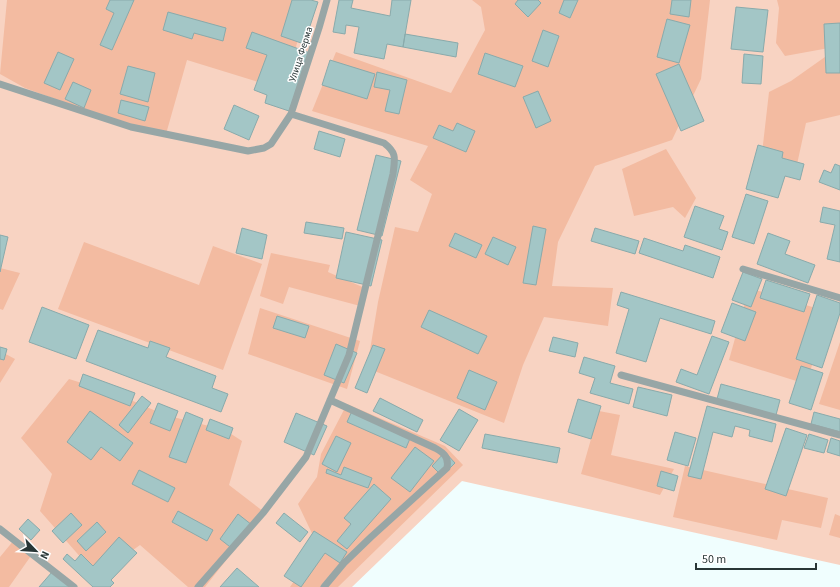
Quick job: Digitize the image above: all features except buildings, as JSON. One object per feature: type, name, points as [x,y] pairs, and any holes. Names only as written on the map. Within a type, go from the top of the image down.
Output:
[{"type":"lane","name":"Улица Ферма","points":[[0,84],[131,127],[248,151],[264,148],[271,144],[292,114],[327,0]]},
{"type":"lane","points":[[198,587],[263,513],[306,457],[349,355],[393,174],[395,156],[391,149],[384,143],[292,114]]},
{"type":"lane","points":[[743,269],[840,298]]},
{"type":"lane","points":[[620,375],[840,435]]},
{"type":"lane","points":[[324,587],[344,563],[447,468],[448,462],[447,458],[442,452],[435,448],[330,400]]},
{"type":"lane","points":[[0,529],[74,587]]},
{"type":"shaded area","points":[[0,0],[840,0],[840,565],[462,481],[352,587],[0,587]]},
{"type":"shaded area","points":[[7,0],[309,0],[284,90],[187,60],[166,134],[131,127],[25,88],[0,74]]},
{"type":"shaded area","points":[[472,0],[710,0],[701,79],[672,140],[595,166],[558,242],[552,286],[613,288],[608,326],[544,317],[523,365],[504,423],[367,368],[378,302],[395,227],[418,232],[432,194],[410,180],[428,146],[312,111],[336,52],[451,93],[485,30],[481,7]]},
{"type":"shaded area","points":[[777,0],[840,0],[840,46],[785,56],[776,43],[779,8]]},
{"type":"shaded area","points":[[832,52],[840,52],[840,115],[806,123],[796,169],[761,162],[769,92],[791,81]]},
{"type":"shaded area","points":[[666,149],[696,198],[685,218],[673,207],[634,216],[622,169]]},
{"type":"shaded area","points":[[84,242],[199,285],[213,246],[262,264],[223,370],[58,309]]},
{"type":"shaded area","points":[[271,253],[330,265],[328,272],[367,289],[364,307],[289,287],[283,304],[260,296]]},
{"type":"shaded area","points":[[0,268],[20,273],[3,310],[0,309]]},
{"type":"shaded area","points":[[749,288],[829,312],[806,384],[729,360]]},
{"type":"shaded area","points":[[260,308],[360,341],[347,389],[248,354]]},
{"type":"shaded area","points":[[840,342],[840,410],[819,404]]},
{"type":"shaded area","points":[[0,351],[15,359],[0,383]]},
{"type":"shaded area","points":[[69,379],[117,394],[165,415],[225,430],[242,441],[229,485],[264,512],[205,587],[188,587],[140,545],[97,576],[40,511],[52,474],[21,438]]},
{"type":"shaded area","points":[[347,404],[445,446],[463,465],[338,587],[290,587],[318,546],[298,504],[317,477],[321,454]]},
{"type":"shaded area","points":[[599,411],[620,415],[611,455],[674,469],[660,495],[581,474]]},
{"type":"shaded area","points":[[685,466],[828,498],[821,528],[782,520],[777,540],[673,517]]},
{"type":"shaded area","points":[[835,514],[840,516],[840,538],[829,535]]},
{"type":"shaded area","points":[[14,540],[33,553],[9,587],[0,587],[0,557]]}]
